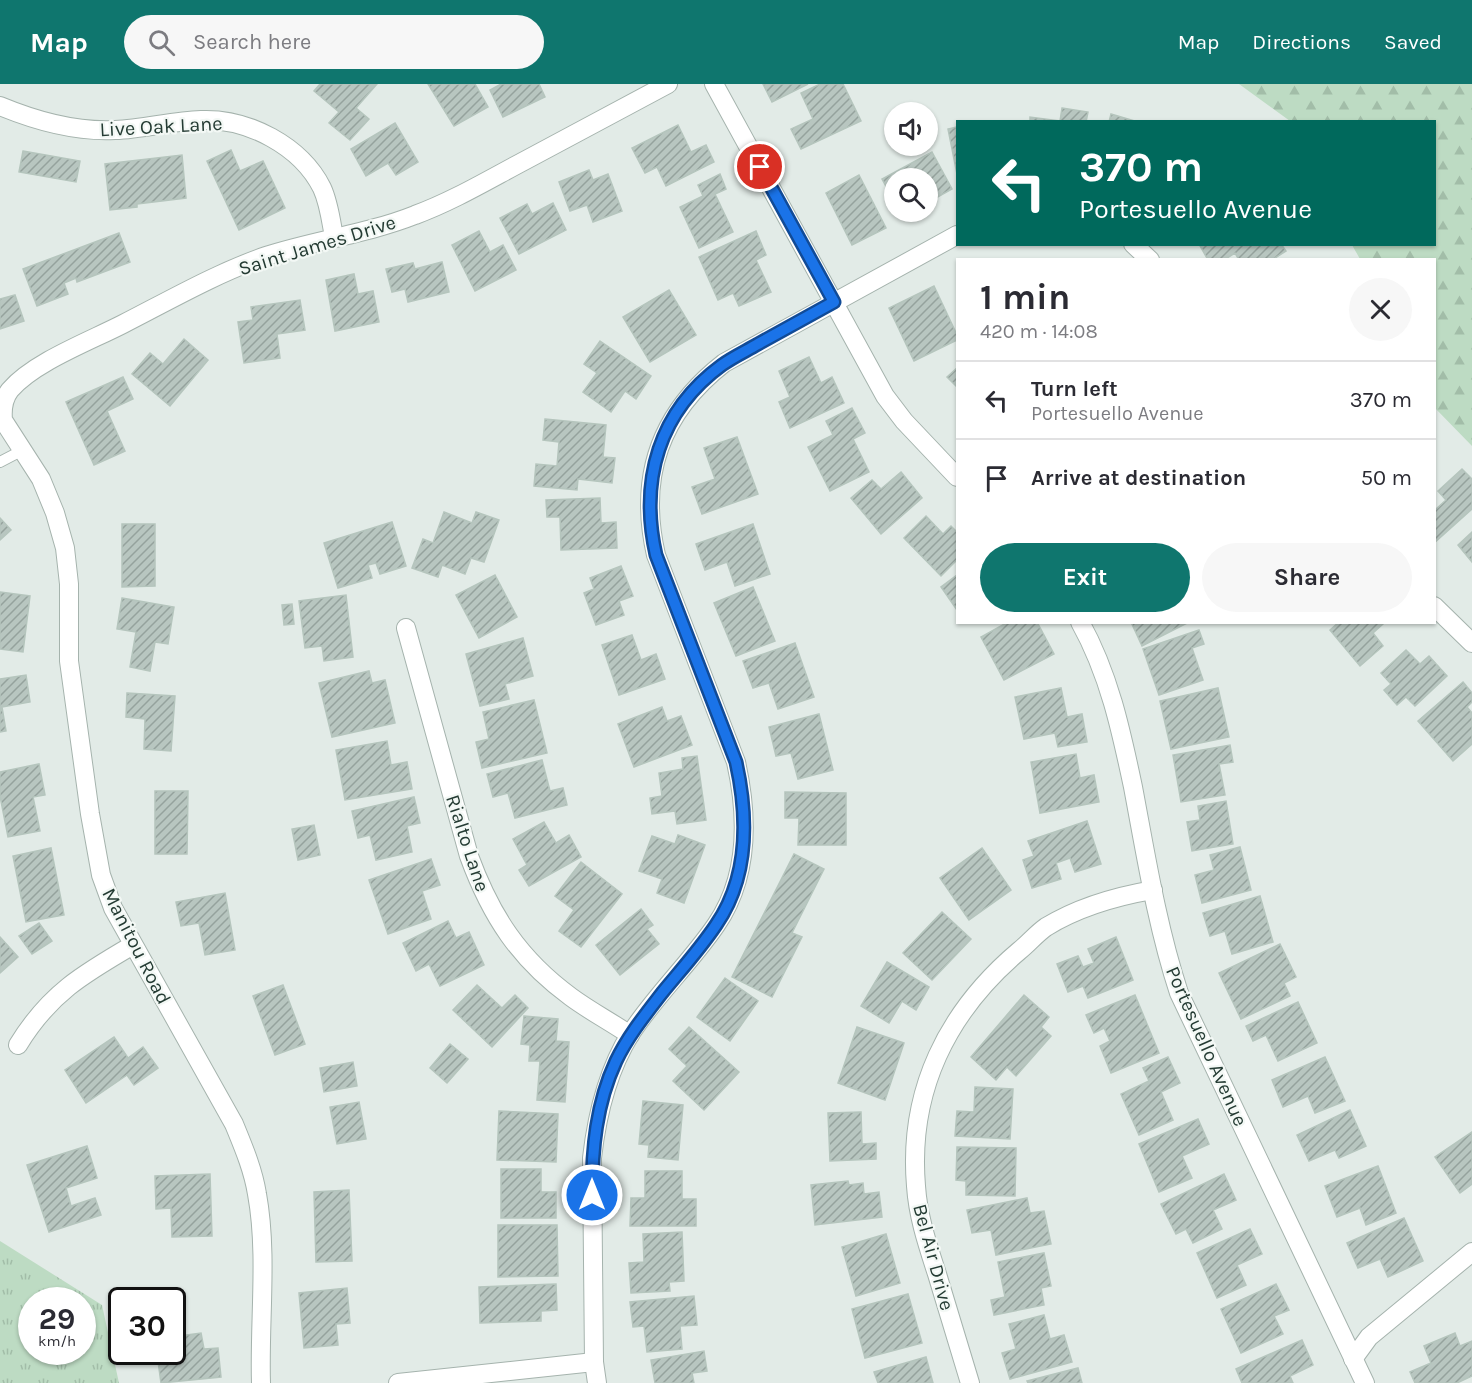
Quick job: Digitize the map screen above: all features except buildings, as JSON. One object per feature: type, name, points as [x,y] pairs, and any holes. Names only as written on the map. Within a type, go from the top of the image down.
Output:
[{"type":"street","name":"Saint James Drive","points":[[10,431],[3,420],[2,399],[26,376],[54,359],[219,276],[266,256],[334,237],[366,231],[414,216],[461,195],[668,84]]},
{"type":"street","points":[[714,84],[885,396],[904,421],[956,476]]},
{"type":"street","name":"Live Oak Lane","points":[[0,106],[26,117],[83,129],[152,128],[202,120],[231,122],[249,127],[290,150],[310,170],[325,196],[334,237]]},
{"type":"street","points":[[597,1383],[594,1362],[592,1158],[595,1127],[604,1090],[630,1035],[721,915],[734,886],[745,824],[743,792],[736,762],[656,555],[650,531],[650,483],[655,459],[674,415],[705,378],[724,363],[956,236]]},
{"type":"street","points":[[1135,246],[1148,258]]},
{"type":"street","name":"Manitou Road","points":[[10,431],[41,479],[55,513],[64,548],[69,584],[69,660],[90,814],[101,875],[113,908],[234,1124],[248,1158],[257,1193],[262,1229],[261,1383]]},
{"type":"street","points":[[1436,608],[1472,643]]},
{"type":"street","name":"Portesuello Avenue","points":[[1081,624],[1106,678],[1119,719],[1165,952],[1179,993],[1365,1383]]},
{"type":"street","name":"Rialto Lane","points":[[406,628],[469,856],[500,924],[542,974],[571,998],[630,1035]]},
{"type":"street","name":"Bel Air Drive","points":[[970,1383],[922,1225],[916,1187],[915,1150],[926,1086],[939,1051],[957,1018],[999,968],[1045,928],[1100,904],[1153,890]]},
{"type":"street","points":[[18,1045],[29,1027],[65,988],[133,945]]},
{"type":"street","points":[[1353,1359],[1369,1337],[1472,1252]]},
{"type":"street","points":[[398,1383],[594,1362]]},
{"type":"lane","points":[[0,462],[23,450]]},
{"type":"green space","points":[[1239,84],[1472,84],[1472,446],[1436,409],[1436,258],[1359,258],[1353,246],[1436,246],[1436,120],[1289,120]]},
{"type":"green space","points":[[0,1241],[73,1287],[18,1287],[18,1365],[96,1365],[96,1301],[102,1305],[108,1333],[108,1365],[115,1365],[119,1383],[0,1383]]},
{"type":"route","points":[[592,1195],[595,1127],[604,1090],[630,1035],[716,925],[734,886],[742,856],[745,824],[743,792],[736,762],[656,555],[650,531],[650,483],[655,459],[674,415],[705,378],[724,363],[834,302],[760,167]]}]
